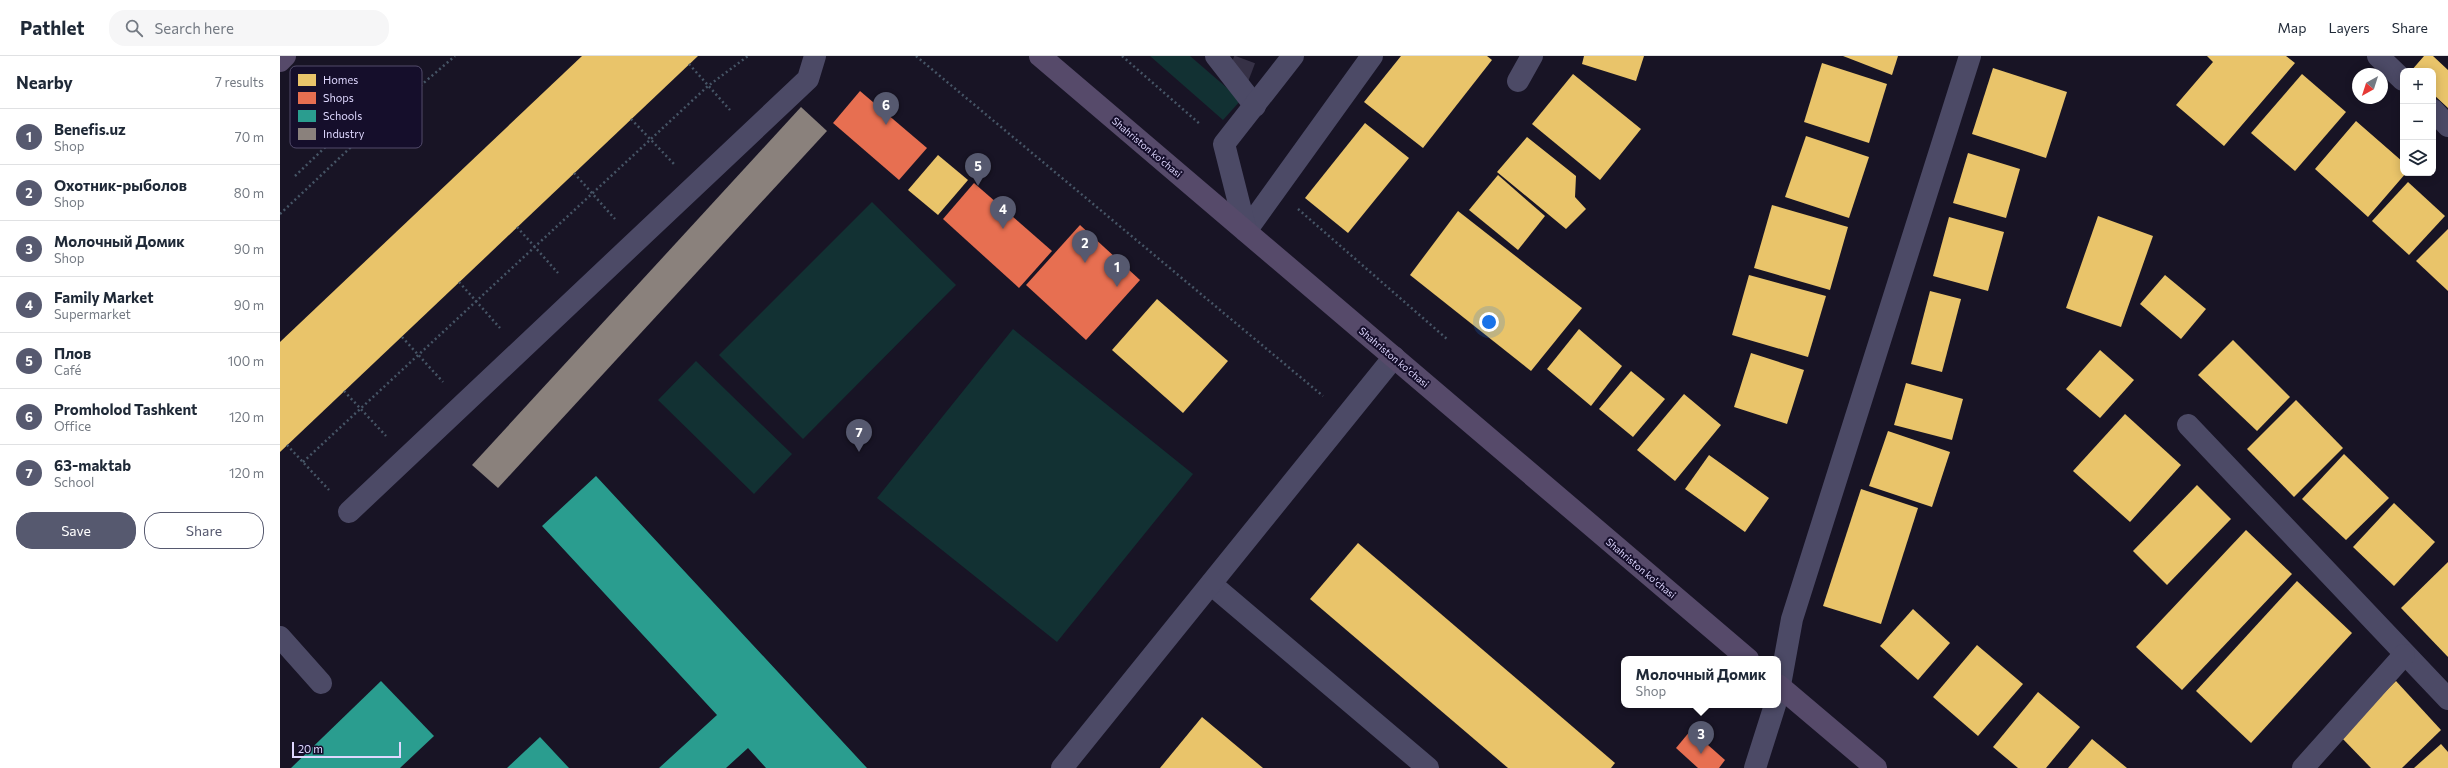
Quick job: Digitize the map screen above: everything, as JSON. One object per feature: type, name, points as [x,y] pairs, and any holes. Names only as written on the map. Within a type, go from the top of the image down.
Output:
[{"type":"main road","points":[[280,61],[285,56]]},
{"type":"main road","name":"Shahriston ko'chasi","points":[[1040,56],[1744,656]]},
{"type":"main road","points":[[1781,695],[1876,768]]},
{"type":"street","points":[[349,512],[808,79],[816,56]]},
{"type":"street","points":[[1216,56],[1254,106]]},
{"type":"street","points":[[1246,231],[1224,144],[1293,56]]},
{"type":"street","points":[[1246,231],[1277,191],[1372,56]]},
{"type":"street","points":[[1518,81],[1532,56]]},
{"type":"street","points":[[1781,677],[1792,619],[1970,56]]},
{"type":"street","points":[[2378,56],[2400,77]]},
{"type":"street","points":[[2436,113],[2448,126]]},
{"type":"street","points":[[1062,768],[1394,357]]},
{"type":"street","points":[[2188,425],[2404,655],[2448,699]]},
{"type":"street","points":[[1210,584],[1428,768]]},
{"type":"street","points":[[280,637],[321,683]]},
{"type":"street","points":[[2303,768],[2404,655]]},
{"type":"street","points":[[1755,768],[1773,708]]},
{"type":"path","points":[[422,84],[455,56]]},
{"type":"path","points":[[303,462],[708,86],[748,56]]},
{"type":"path","points":[[916,56],[1346,416]]},
{"type":"path","points":[[1122,56],[1224,144]]},
{"type":"path","points":[[688,64],[751,132]]},
{"type":"path","points":[[631,119],[694,186]]},
{"type":"path","points":[[295,176],[325,148]]},
{"type":"path","points":[[280,214],[350,148]]},
{"type":"path","points":[[574,174],[635,242]]},
{"type":"path","points":[[1277,191],[1447,339]]},
{"type":"path","points":[[517,227],[578,296]]},
{"type":"path","points":[[459,282],[520,350]]},
{"type":"path","points":[[402,336],[463,404]]},
{"type":"path","points":[[344,391],[406,458]]},
{"type":"path","points":[[287,445],[349,512]]},
{"type":"green space","points":[[1150,56],[1190,56],[1241,100],[1223,120]]},
{"type":"green space","points":[[872,202],[956,285],[803,439],[719,355]]},
{"type":"green space","points":[[1013,329],[1193,474],[1057,642],[877,498]]},
{"type":"green space","points":[[696,361],[792,454],[754,494],[658,400]]},
{"type":"building: Homes","points":[[582,56],[698,56],[280,452],[280,342]]},
{"type":"building: Homes","points":[[1401,56],[1487,56],[1492,60],[1423,148],[1364,102]]},
{"type":"building: Homes","points":[[1584,56],[1644,56],[1636,81],[1582,64]]},
{"type":"building: Homes","points":[[1843,56],[1898,56],[1892,75]]},
{"type":"building: Homes","points":[[2207,56],[2286,56],[2295,63],[2224,146],[2176,105],[2213,62]]},
{"type":"building: Homes","points":[[2424,56],[2433,56],[2448,70],[2448,108],[2436,97],[2436,68],[2414,68]]},
{"type":"building: Homes","points":[[1822,63],[1887,84],[1869,143],[1804,122]]},
{"type":"building: Homes","points":[[1993,68],[2067,92],[2046,158],[1972,134]]},
{"type":"building: Homes","points":[[1573,74],[1641,129],[1600,180],[1532,124]]},
{"type":"building: Homes","points":[[2302,74],[2346,112],[2295,171],[2251,133]]},
{"type":"building: Homes","points":[[2356,121],[2400,159],[2400,176],[2403,176],[2368,217],[2315,169]]},
{"type":"building: Homes","points":[[1365,123],[1409,158],[1348,233],[1305,198]]},
{"type":"building: Homes","points":[[1806,136],[1869,157],[1849,218],[1785,197]]},
{"type":"building: Homes","points":[[1527,137],[1576,176],[1575,197],[1586,209],[1566,229],[1497,172]]},
{"type":"building: Homes","points":[[1968,153],[2020,169],[2006,218],[1953,203]]},
{"type":"building: Homes","points":[[938,155],[968,180],[938,215],[908,190]]},
{"type":"building: Homes","points":[[1498,175],[1545,216],[1518,250],[1469,210]]},
{"type":"building: Homes","points":[[2408,182],[2445,216],[2409,255],[2372,221]]},
{"type":"building: Homes","points":[[1772,205],[1848,227],[1830,290],[1754,268]]},
{"type":"building: Homes","points":[[1458,211],[1582,308],[1531,371],[1410,275]]},
{"type":"building: Homes","points":[[2098,216],[2153,236],[2121,327],[2066,308]]},
{"type":"building: Homes","points":[[1949,217],[2004,232],[1988,291],[1933,276]]},
{"type":"building: Homes","points":[[2448,229],[2448,291],[2416,261]]},
{"type":"building: Homes","points":[[1749,275],[1826,296],[1808,357],[1732,335]]},
{"type":"building: Homes","points":[[2165,275],[2206,309],[2181,339],[2140,304]]},
{"type":"building: Homes","points":[[1930,291],[1961,299],[1942,372],[1911,364]]},
{"type":"building: Homes","points":[[1157,299],[1228,361],[1183,413],[1112,350]]},
{"type":"building: Homes","points":[[1579,329],[1622,366],[1591,406],[1547,369]]},
{"type":"building: Homes","points":[[2233,340],[2290,397],[2257,431],[2198,375]]},
{"type":"building: Homes","points":[[2100,350],[2134,380],[2100,418],[2066,389]]},
{"type":"building: Homes","points":[[1751,353],[1804,370],[1787,424],[1734,407]]},
{"type":"building: Homes","points":[[1631,371],[1665,399],[1633,437],[1599,409]]},
{"type":"building: Homes","points":[[1906,383],[1963,399],[1952,440],[1894,425]]},
{"type":"building: Homes","points":[[1684,394],[1721,425],[1675,481],[1637,450]]},
{"type":"building: Homes","points":[[2296,400],[2343,448],[2294,497],[2247,449]]},
{"type":"building: Homes","points":[[2125,414],[2181,465],[2130,522],[2073,471]]},
{"type":"building: Homes","points":[[1888,431],[1950,452],[1932,507],[1869,486]]},
{"type":"building: Homes","points":[[2344,454],[2389,498],[2346,540],[2302,499]]},
{"type":"building: Homes","points":[[1709,455],[1769,498],[1745,532],[1685,489]]},
{"type":"building: Homes","points":[[2197,485],[2231,519],[2167,585],[2133,551]]},
{"type":"building: Homes","points":[[1861,489],[1918,508],[1881,624],[1823,606]]},
{"type":"building: Homes","points":[[2394,503],[2435,542],[2394,586],[2353,547]]},
{"type":"building: Homes","points":[[2246,530],[2292,574],[2182,690],[2136,647]]},
{"type":"building: Homes","points":[[1358,543],[1615,763],[1611,768],[1508,768],[1310,599]]},
{"type":"building: Homes","points":[[2448,562],[2448,657],[2401,608]]},
{"type":"building: Homes","points":[[2297,581],[2352,633],[2251,743],[2196,691]]},
{"type":"building: Homes","points":[[1913,609],[1950,643],[1918,680],[1880,646]]},
{"type":"building: Homes","points":[[1977,645],[2023,684],[1978,736],[1933,697]]},
{"type":"building: Homes","points":[[2396,681],[2441,730],[2402,768],[2371,768],[2340,736]]},
{"type":"building: Homes","points":[[2038,692],[2080,727],[2046,768],[2018,768],[1993,747]]},
{"type":"building: Homes","points":[[1202,717],[1263,768],[1160,768]]},
{"type":"building: Homes","points":[[2092,739],[2127,768],[2068,768]]},
{"type":"building: Homes","points":[[2441,744],[2448,752],[2448,768],[2414,768]]},
{"type":"building: Shops","points":[[860,91],[927,148],[899,180],[833,123]]},
{"type":"building: Shops","points":[[974,183],[1052,251],[1019,288],[943,219]]},
{"type":"building: Shops","points":[[1080,225],[1140,280],[1086,340],[1026,285]]},
{"type":"building: Shops","points":[[1691,730],[1725,760],[1719,768],[1698,768],[1676,748]]},
{"type":"building: Schools","points":[[596,476],[867,768],[766,768],[748,748],[726,768],[659,768],[717,715],[542,526]]},
{"type":"building: Schools","points":[[381,681],[434,736],[400,768],[291,768]]},
{"type":"building: Schools","points":[[540,737],[569,768],[507,768]]},
{"type":"building: Industry","points":[[801,107],[827,131],[498,488],[472,465]]},
{"type":"tunnel","points":[[1237,80],[1246,56]]},
{"type":"place","name":"Promholod Tashkent","points":[[886,125]]},
{"type":"place","name":"Плов","points":[[978,186]]},
{"type":"place","name":"Family Market","points":[[1003,229]]},
{"type":"place","name":"Охотник-рыболов","points":[[1085,263]]},
{"type":"place","name":"Benefis.uz","points":[[1117,287]]},
{"type":"place","name":"63-maktab","points":[[859,452]]},
{"type":"place","name":"Молочный Домик","points":[[1701,754]]}]
